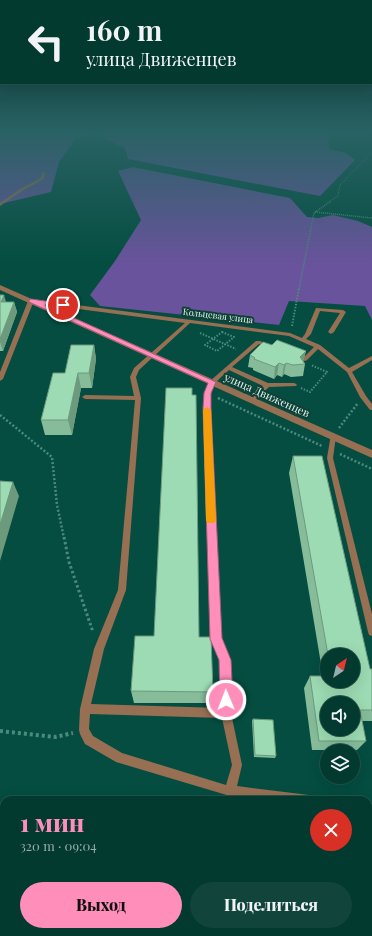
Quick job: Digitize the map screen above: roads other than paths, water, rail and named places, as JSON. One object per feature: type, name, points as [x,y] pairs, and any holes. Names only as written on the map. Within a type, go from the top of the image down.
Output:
[{"type":"street","name":"улица Движенцев","points":[[0,287],[372,454]]},
{"type":"lane","points":[[0,205],[43,177]]},
{"type":"lane","points":[[0,379],[31,301]]},
{"type":"lane","name":"Кольцевая улица","points":[[31,301],[290,335],[318,346],[349,371],[362,397],[372,408]]},
{"type":"lane","points":[[303,340],[308,334],[318,309],[343,312],[331,332]]},
{"type":"lane","points":[[190,321],[136,369],[134,377],[138,398],[122,590],[99,649],[85,709],[84,730],[89,740],[120,758],[230,791],[274,796]]},
{"type":"lane","points":[[230,791],[236,765],[226,713],[225,660],[216,639],[207,408],[208,393],[212,382],[258,342],[278,350]]},
{"type":"lane","points":[[292,354],[305,359],[318,346]]},
{"type":"lane","points":[[349,371],[372,358]]},
{"type":"lane","points":[[229,368],[267,385],[294,385]]},
{"type":"lane","points":[[252,400],[267,385]]},
{"type":"lane","points":[[85,397],[138,398]]},
{"type":"lane","points":[[333,436],[330,458],[372,632]]},
{"type":"lane","points":[[85,709],[226,713]]}]
